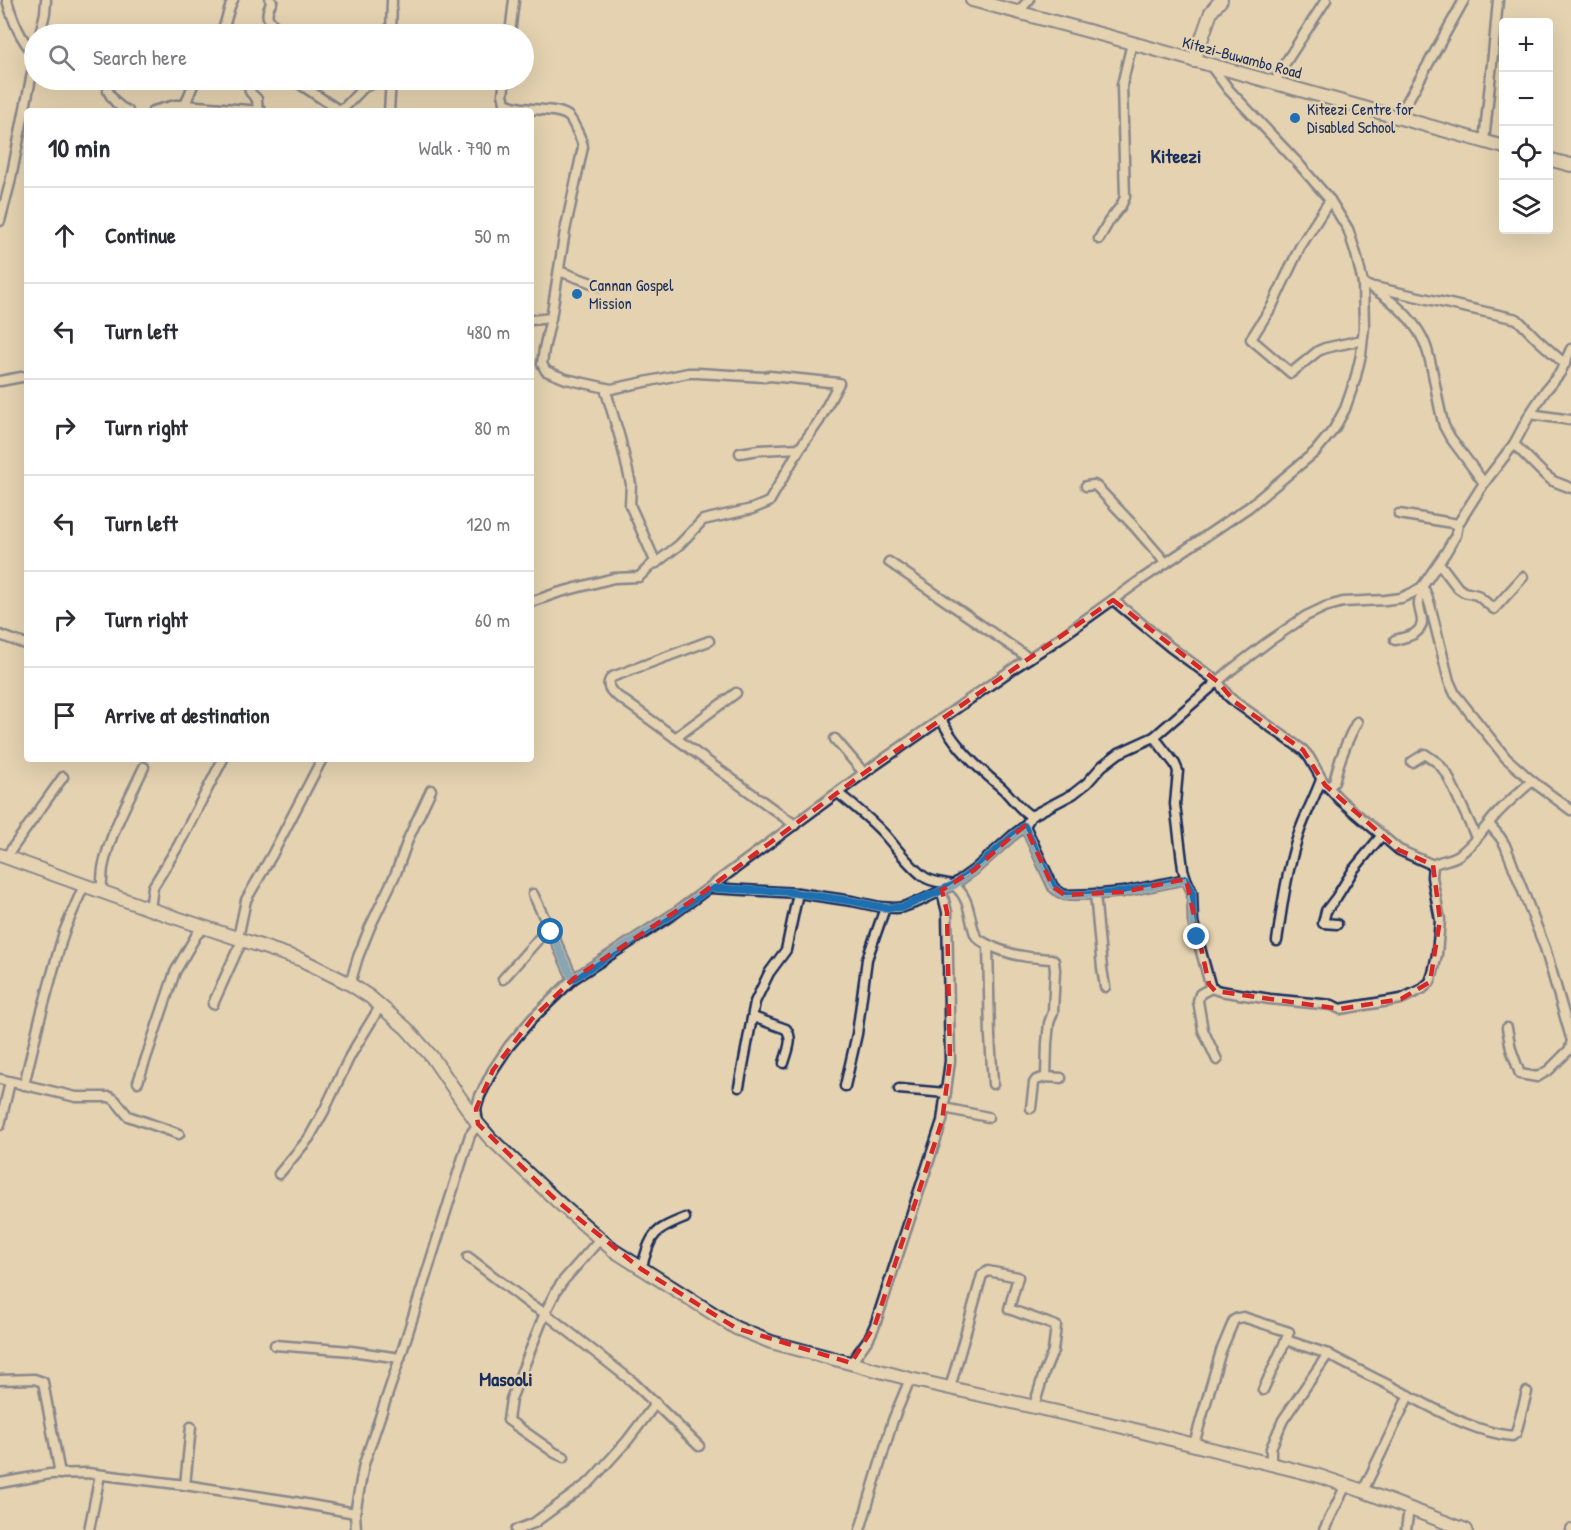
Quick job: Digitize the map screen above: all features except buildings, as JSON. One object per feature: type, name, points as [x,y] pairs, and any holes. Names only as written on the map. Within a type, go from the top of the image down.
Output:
[{"type":"street","points":[[7,0],[13,22],[24,42]]},
{"type":"street","points":[[42,24],[46,0]]},
{"type":"street","points":[[224,24],[233,0]]},
{"type":"street","points":[[270,0],[272,2],[267,11],[267,17],[273,24]]},
{"type":"street","points":[[391,24],[392,0]]},
{"type":"street","points":[[511,24],[514,0]]},
{"type":"street","name":"Kitezi-Buwambo Road","points":[[972,0],[1499,146]]},
{"type":"street","points":[[1018,12],[1029,0]]},
{"type":"street","points":[[1275,83],[1282,68],[1326,0]]},
{"type":"street","points":[[1398,118],[1464,0]]},
{"type":"street","points":[[1484,142],[1496,34],[1497,0]]},
{"type":"street","points":[[1194,61],[1214,3]]},
{"type":"street","points":[[1099,239],[1125,196],[1122,85],[1132,43]]},
{"type":"street","points":[[356,1530],[355,1513],[364,1464],[470,1135],[478,1124],[476,1109],[480,1096],[508,1046],[573,979],[675,913],[864,773],[1249,507],[1315,452],[1334,429],[1345,409],[1356,380],[1361,355],[1366,285],[1348,230],[1330,200],[1229,90],[1210,65]]},
{"type":"street","points":[[25,108],[29,90]]},
{"type":"street","points":[[185,105],[191,90]]},
{"type":"street","points":[[250,90],[250,94],[257,99],[259,108]]},
{"type":"street","points":[[309,90],[335,108]]},
{"type":"street","points":[[344,108],[361,90]]},
{"type":"street","points":[[389,108],[390,90]]},
{"type":"street","points":[[504,90],[506,103],[520,108]]},
{"type":"street","points":[[108,91],[122,108]]},
{"type":"street","points":[[164,108],[185,105],[222,108]]},
{"type":"street","points":[[534,110],[564,114],[571,118],[581,139],[582,154],[572,195],[552,318],[542,360],[546,371],[566,379],[605,388],[618,388],[698,373],[770,376],[839,383],[819,421],[800,448],[769,502],[752,509],[703,520],[679,545],[652,564],[639,577],[614,578],[534,601]]},
{"type":"street","points":[[0,220],[24,113]]},
{"type":"street","points":[[1553,160],[1571,165]]},
{"type":"street","points":[[1330,200],[1300,247],[1272,306],[1251,339],[1290,373],[1318,351],[1362,340]]},
{"type":"street","points":[[559,272],[600,286]]},
{"type":"street","points":[[1366,285],[1517,319],[1565,364]]},
{"type":"street","points":[[1366,285],[1397,307],[1421,336],[1428,353],[1444,426],[1484,483]]},
{"type":"street","points":[[534,320],[552,318]]},
{"type":"street","points":[[1395,640],[1410,636],[1420,628],[1422,619],[1419,596],[1456,535],[1458,524],[1484,483],[1514,444],[1546,390],[1560,373],[1571,348]]},
{"type":"street","points":[[0,381],[24,377]]},
{"type":"street","points":[[605,388],[631,484],[630,505],[656,563]]},
{"type":"street","points":[[1530,414],[1571,420]]},
{"type":"street","points":[[1514,444],[1545,475],[1571,488]]},
{"type":"street","points":[[740,453],[800,448]]},
{"type":"street","points":[[1086,486],[1097,487],[1134,525],[1166,563]]},
{"type":"street","points":[[1399,514],[1458,524]]},
{"type":"street","points":[[889,562],[1029,658]]},
{"type":"street","points":[[1439,563],[1458,588],[1477,595],[1494,609],[1523,577]]},
{"type":"street","points":[[710,888],[798,893],[885,908],[903,907],[954,885],[1024,826],[1031,816],[1074,794],[1102,766],[1119,753],[1154,737],[1218,682],[1288,628],[1325,607],[1343,602],[1401,598],[1423,589]]},
{"type":"street","points":[[1423,589],[1430,605],[1453,691],[1506,758],[1571,810]]},
{"type":"street","points":[[1113,600],[1170,647],[1218,682],[1228,696],[1303,750],[1324,783],[1340,800],[1399,850],[1432,865],[1453,859],[1468,847],[1503,808],[1532,781]]},
{"type":"street","points":[[0,635],[24,644]]},
{"type":"street","points":[[709,641],[612,677],[608,686],[795,825]]},
{"type":"street","points":[[675,738],[736,693]]},
{"type":"street","points":[[941,720],[947,731],[986,774],[1031,816]]},
{"type":"street","points":[[1324,783],[1331,785],[1334,782],[1341,756],[1357,722]]},
{"type":"street","points":[[1154,737],[1178,771],[1175,804],[1186,879],[1192,890],[1193,922],[1211,988]]},
{"type":"street","points":[[835,739],[864,773]]},
{"type":"street","points":[[1412,762],[1425,754],[1438,764],[1446,774],[1476,837]]},
{"type":"street","points":[[150,909],[153,887],[178,846],[221,762]]},
{"type":"street","points":[[213,1004],[236,953],[246,900],[320,762]]},
{"type":"street","points":[[101,892],[108,850],[144,767]]},
{"type":"street","points":[[63,777],[3,856],[101,892],[302,960],[350,984],[381,1005],[406,1028],[432,1057],[490,1138],[557,1202],[613,1250],[736,1328],[771,1342],[910,1379],[1194,1444],[1319,1476],[1466,1530]]},
{"type":"street","points":[[1277,941],[1291,860],[1299,834],[1324,783]]},
{"type":"street","points":[[350,984],[358,957],[381,901],[396,873],[409,837],[431,790]]},
{"type":"street","points":[[838,793],[879,829],[926,879],[954,885],[959,890],[967,904],[979,941],[1022,956],[1054,961],[1056,965],[1053,1012],[1048,1030],[1046,1077]]},
{"type":"street","points":[[1489,824],[1505,845],[1530,908],[1545,948],[1571,1038]]},
{"type":"street","points":[[1024,826],[1053,886],[1065,895],[1123,892],[1186,879]]},
{"type":"street","points":[[1337,924],[1323,922],[1326,911],[1354,869],[1382,835]]},
{"type":"street","points":[[1211,988],[1220,992],[1332,1005],[1340,1009],[1401,999],[1422,989],[1430,981],[1433,973],[1439,934],[1440,920],[1432,878],[1432,865]]},
{"type":"street","points":[[24,1085],[64,932],[84,885]]},
{"type":"street","points":[[850,1363],[869,1338],[875,1325],[942,1121],[950,1061],[946,904],[941,891]]},
{"type":"street","points":[[739,1088],[757,996],[769,973],[786,950],[798,893]]},
{"type":"street","points":[[533,894],[573,979]]},
{"type":"street","points":[[1095,894],[1105,987]]},
{"type":"street","points":[[846,1086],[857,1034],[867,959],[885,908]]},
{"type":"street","points":[[138,1082],[175,972],[197,934],[206,927]]},
{"type":"street","points":[[503,979],[542,935],[547,931],[551,932]]},
{"type":"street","points":[[988,945],[993,1084]]},
{"type":"street","points":[[1211,988],[1200,994],[1198,1001],[1203,1030],[1217,1060]]},
{"type":"street","points":[[279,1174],[309,1138],[350,1056],[381,1005]]},
{"type":"street","points":[[753,1017],[786,1029],[789,1033],[790,1040],[784,1063]]},
{"type":"street","points":[[1507,1028],[1511,1049],[1520,1074],[1537,1077],[1556,1063],[1571,1044]]},
{"type":"street","points":[[1031,1108],[1036,1080],[1046,1077],[1061,1078]]},
{"type":"street","points":[[0,1079],[76,1097],[110,1098],[115,1100],[128,1116],[179,1134]]},
{"type":"street","points":[[0,1125],[10,1082]]},
{"type":"street","points":[[899,1089],[946,1093]]},
{"type":"street","points":[[944,1108],[988,1116]]},
{"type":"street","points":[[641,1269],[652,1236],[659,1229],[685,1218]]},
{"type":"street","points":[[564,1457],[508,1420],[511,1399],[545,1313],[563,1281],[600,1239]]},
{"type":"street","points":[[468,1257],[545,1313],[633,1382],[699,1446]]},
{"type":"street","points":[[950,1388],[982,1275],[988,1270],[1018,1277],[1009,1309],[1056,1326],[1053,1351],[1034,1407]]},
{"type":"street","points":[[1194,1444],[1221,1351],[1234,1320],[1238,1318],[1243,1317],[1289,1332],[1263,1390]]},
{"type":"street","points":[[1286,1340],[1328,1354],[1442,1414],[1467,1425],[1498,1434],[1512,1436],[1516,1433],[1527,1392]]},
{"type":"street","points":[[275,1345],[351,1351],[400,1358]]},
{"type":"street","points":[[1271,1463],[1271,1448],[1283,1420],[1328,1354]]},
{"type":"street","points":[[0,1380],[34,1379],[43,1382],[60,1474]]},
{"type":"street","points":[[860,1530],[893,1420],[910,1379]]},
{"type":"street","points":[[1363,1491],[1409,1395]]},
{"type":"street","points":[[516,1530],[534,1523],[590,1482],[627,1441],[656,1403]]},
{"type":"street","points":[[185,1485],[191,1427]]},
{"type":"street","points":[[0,1483],[50,1474],[100,1475],[185,1485],[355,1513]]},
{"type":"street","points":[[89,1530],[100,1475]]},
{"type":"street","points":[[1324,1530],[1346,1485]]},
{"type":"street","points":[[1406,1530],[1409,1509]]},
{"type":"highlighted area","points":[[1113,600],[1218,682],[1235,702],[1303,750],[1325,785],[1399,850],[1433,865],[1440,920],[1430,982],[1401,999],[1340,1009],[1215,991],[1209,984],[1186,879],[1123,892],[1065,895],[1053,887],[1025,826],[974,870],[942,890],[947,912],[950,1061],[942,1121],[875,1325],[851,1363],[736,1328],[641,1269],[557,1201],[478,1124],[476,1109],[493,1070],[532,1019],[573,979],[693,900],[864,773]]},
{"type":"place","name":"Kiteezi Centre for Disabled School","points":[[1295,118]]},
{"type":"place","name":"Cannan Gospel Mission","points":[[577,294]]},
{"type":"district","name":"Kiteezi","points":[[1176,156]]},
{"type":"district","name":"Masooli","points":[[506,1379]]},
{"type":"route","points":[[551,932],[573,979],[710,888],[789,892],[885,908],[903,907],[954,885],[1024,826],[1053,886],[1065,895],[1123,892],[1186,879],[1192,892],[1193,922],[1197,937]]}]
